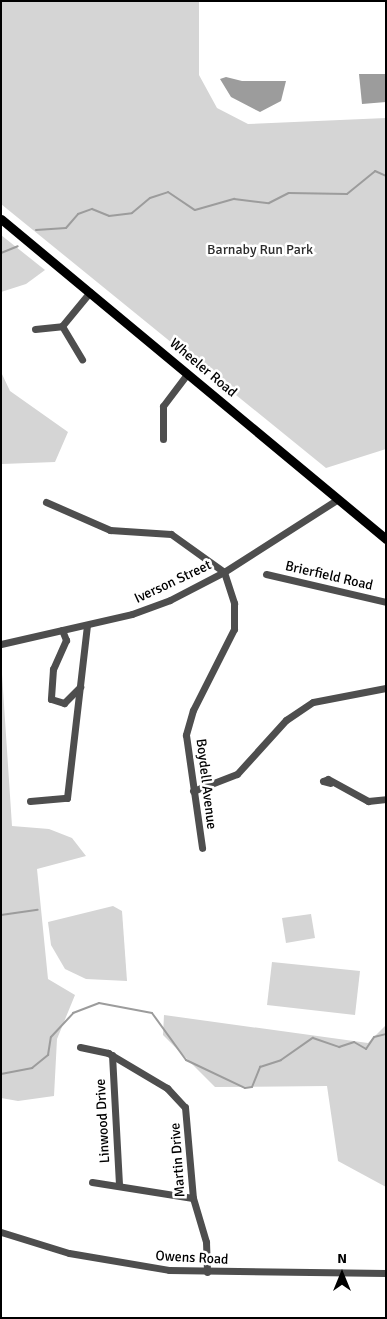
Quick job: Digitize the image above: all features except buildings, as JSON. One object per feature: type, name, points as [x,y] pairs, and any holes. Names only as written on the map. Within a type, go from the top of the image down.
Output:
[{"type":"main road","name":"Wheeler Road","points":[[1,219],[386,539]]},
{"type":"street","points":[[35,329],[62,326],[90,292]]},
{"type":"street","points":[[62,326],[82,360]]},
{"type":"street","points":[[163,439],[163,406],[187,374]]},
{"type":"street","name":"Iverson Street","points":[[1,644],[87,625],[151,608],[224,572],[338,499]]},
{"type":"street","points":[[46,502],[110,530],[171,534],[224,572]]},
{"type":"street","name":"Boydell Avenue","points":[[202,848],[193,790],[188,723],[234,629],[234,603],[224,572]]},
{"type":"street","name":"Brierfield Road","points":[[266,574],[386,602]]},
{"type":"street","points":[[30,801],[67,798],[87,625]]},
{"type":"street","points":[[62,630],[66,640],[53,669],[51,699],[64,703],[80,686]]},
{"type":"street","points":[[193,790],[237,774],[286,720],[313,702],[386,688]]},
{"type":"street","points":[[330,783],[368,801],[386,799]]},
{"type":"street","name":"Martin Drive","points":[[80,1047],[112,1055],[167,1088],[184,1107],[193,1198],[206,1242],[208,1272]]},
{"type":"street","name":"Linwood Drive","points":[[112,1055],[119,1186]]},
{"type":"street","points":[[92,1182],[193,1198]]},
{"type":"street","name":"Owens Road","points":[[1,1232],[110,1262],[208,1272],[386,1273]]},
{"type":"green space","name":"Barnaby Run Park","points":[[1,1],[199,1],[199,75],[217,108],[248,124],[386,118],[386,449],[326,468],[1,204]]},
{"type":"green space","points":[[1,235],[45,270],[26,284],[1,292]]},
{"type":"green space","points":[[1,372],[10,391],[68,432],[55,462],[2,464]]},
{"type":"green space","points":[[1,659],[12,826],[49,829],[72,838],[86,856],[37,869],[48,979],[75,995],[57,1039],[54,1096],[18,1101],[1,1098]]},
{"type":"green space","points":[[113,906],[122,911],[127,981],[86,979],[65,969],[51,945],[48,922]]},
{"type":"green space","points":[[311,914],[315,938],[286,943],[282,918]]},
{"type":"green space","points":[[272,962],[360,971],[355,1015],[267,1005]]},
{"type":"green space","points":[[164,1015],[368,1043],[386,1025],[386,1187],[338,1161],[327,1086],[215,1087],[163,1035]]},
{"type":"shaded area","points":[[359,74],[386,74],[386,102],[362,104]]},
{"type":"shaded area","points":[[226,77],[242,81],[286,81],[281,101],[260,112],[231,97],[220,79]]},
{"type":"waterway","points":[[36,230],[66,228],[78,214],[92,209],[109,216],[132,213],[150,198],[168,192],[195,210],[234,199],[269,203],[289,193],[347,194],[375,171],[386,176]]},
{"type":"waterway","points":[[1,253],[18,246]]},
{"type":"waterway","points":[[1,915],[38,910]]},
{"type":"waterway","points":[[1,1074],[32,1068],[48,1055],[51,1037],[73,1013],[99,1003],[152,1013],[186,1060],[245,1088],[252,1087],[260,1067],[281,1060],[313,1038],[339,1047],[354,1042],[366,1049],[374,1037],[386,1034]]}]
